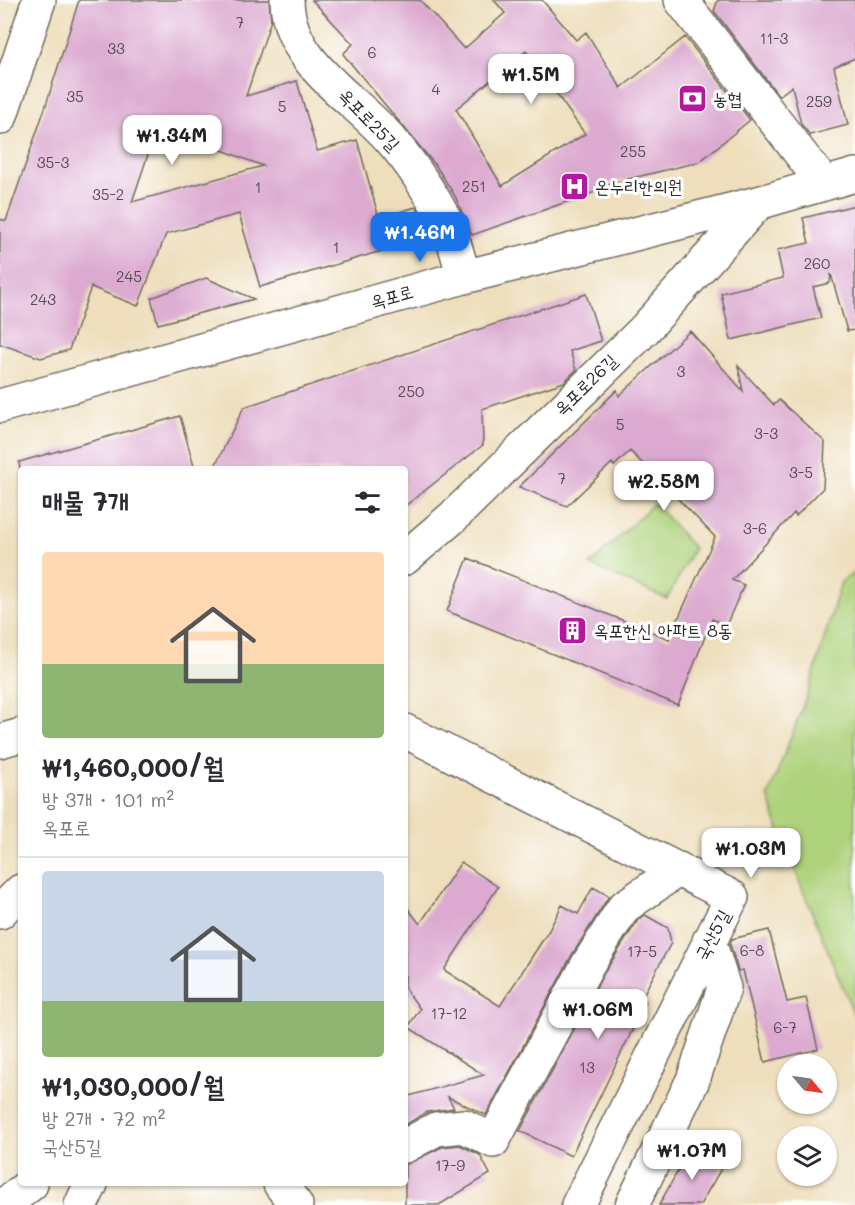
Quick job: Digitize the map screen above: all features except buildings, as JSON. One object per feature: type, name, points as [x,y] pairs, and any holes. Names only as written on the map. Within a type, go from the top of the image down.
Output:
[{"type":"street","points":[[0,118],[39,0]]},
{"type":"street","name":"옥포로25길","points":[[287,0],[287,17],[296,42],[316,66],[392,140],[444,217],[464,277]]},
{"type":"street","points":[[681,0],[840,179]]},
{"type":"street","name":"옥포로","points":[[0,406],[464,277],[758,203],[840,179]]},
{"type":"street","name":"옥포로26길","points":[[408,555],[452,518],[644,330],[758,203]]},
{"type":"street","name":"국산5길","points":[[408,733],[732,897],[578,1205]]},
{"type":"street","points":[[0,741],[18,736]]},
{"type":"street","points":[[408,1144],[436,1129],[464,1126],[493,1141],[588,964],[624,907],[679,869]]},
{"type":"street","points":[[0,912],[18,894]]},
{"type":"street","points":[[632,1205],[693,1080],[724,988],[709,941]]},
{"type":"street","points":[[4,1205],[28,1186]]},
{"type":"street","points":[[282,1186],[296,1205]]},
{"type":"green space","points":[[654,503],[694,548],[667,599],[590,565]]},
{"type":"green space","points":[[855,572],[855,1017],[783,842],[768,796],[809,690],[841,582]]},
{"type":"place","name":"농협","points":[[692,99]]},
{"type":"place","name":"온누리한의원","points":[[574,187]]},
{"type":"place","name":"옥포한신 아파트 8동","points":[[573,631]]}]
